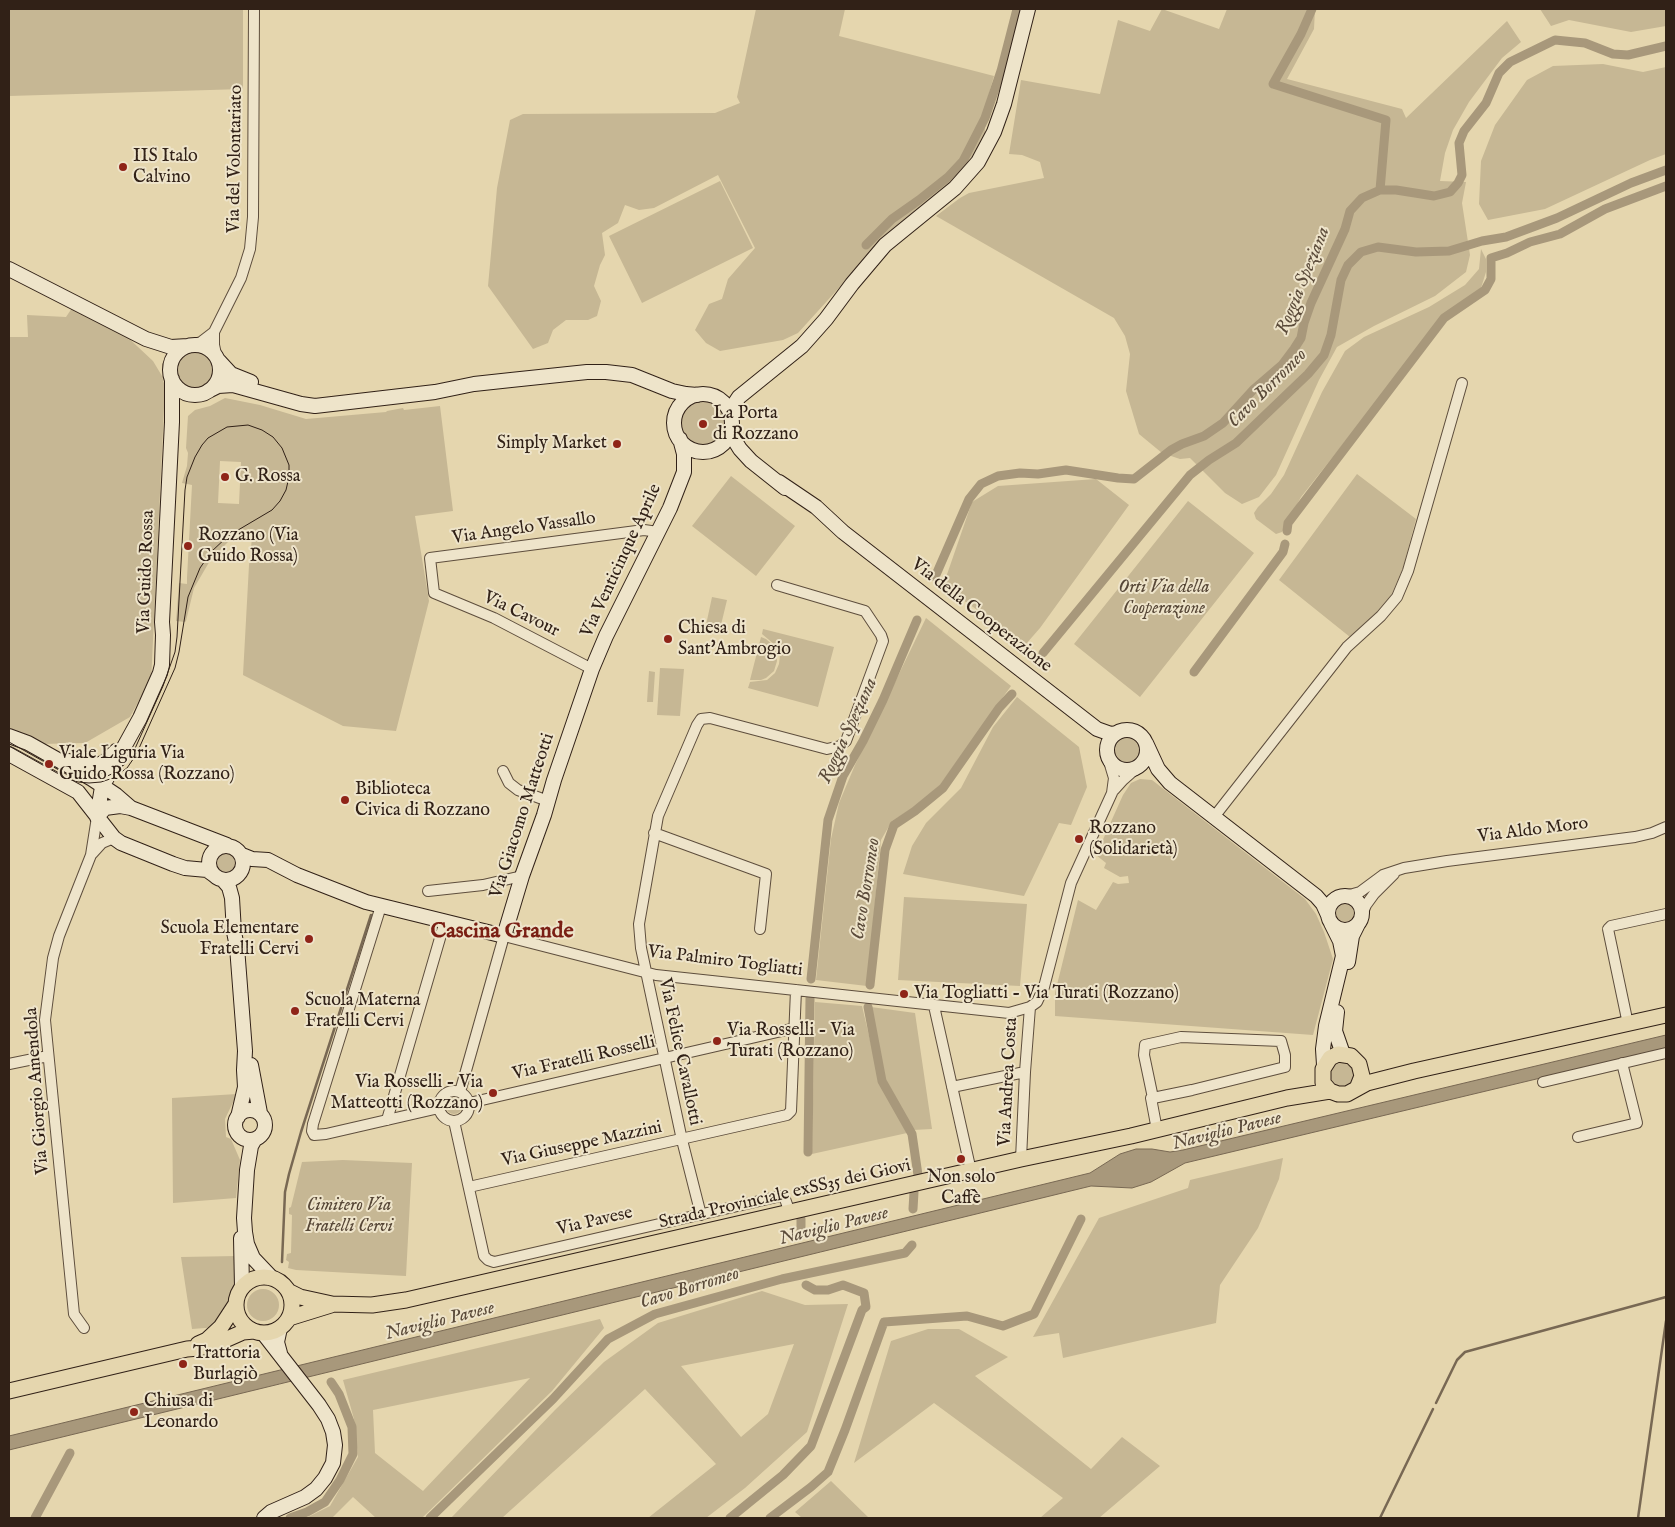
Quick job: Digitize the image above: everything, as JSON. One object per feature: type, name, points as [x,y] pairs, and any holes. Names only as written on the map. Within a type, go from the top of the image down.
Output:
[{"type":"main road","points":[[1287,1098],[1330,1091],[1338,1094],[1347,1094],[1358,1086],[1414,1071],[1666,1015]]},
{"type":"main road","points":[[1287,1098],[1308,1086],[1334,1056],[1343,1054],[1354,1058],[1359,1064],[1362,1076],[1358,1086]]},
{"type":"main road","points":[[1359,1064],[1381,1070],[1414,1071]]},
{"type":"main road","points":[[1323,1069],[1324,1083],[1330,1091]]},
{"type":"main road","name":"Strada Provinciale exSS35 dei Giovi","points":[[290,1292],[300,1297],[332,1304],[372,1305],[406,1300],[1021,1159],[1157,1130],[1287,1098]]},
{"type":"main road","points":[[187,1349],[207,1340],[221,1327],[236,1304],[242,1287],[257,1278],[272,1278],[281,1282],[290,1292],[292,1303],[285,1323]]},
{"type":"main road","points":[[236,1304],[240,1318],[245,1325],[258,1332]]},
{"type":"main road","points":[[9,1391],[187,1349],[207,1346],[243,1332],[273,1332],[285,1323],[332,1304]]},
{"type":"street","name":"Via del Volontariato","points":[[214,332],[241,278],[250,249],[253,217],[254,9]]},
{"type":"street","points":[[685,468],[694,459],[717,448],[730,435],[735,401],[743,392],[802,346],[826,320],[856,293],[909,225],[955,188],[978,162],[994,132],[1004,104],[1028,9]]},
{"type":"street","name":"Via Guido Rossa","points":[[9,268],[146,339],[171,348],[190,345]]},
{"type":"street","points":[[214,332],[201,342],[179,350],[173,357],[170,364],[171,377],[181,391],[189,394],[204,393],[218,386],[233,385],[312,406],[435,392],[474,384]]},
{"type":"street","points":[[204,393],[215,386],[219,378],[220,370],[214,345],[214,332]]},
{"type":"street","name":"Via Guido Rossa","points":[[102,786],[140,718],[162,666],[162,622],[172,422],[171,377],[160,356],[146,339]]},
{"type":"street","points":[[190,345],[204,346],[211,350],[228,372],[240,378],[310,398],[597,372],[632,376],[655,385],[686,394],[697,395]]},
{"type":"street","points":[[1214,817],[1347,647],[1382,616],[1397,597],[1408,571],[1462,384]]},
{"type":"street","points":[[655,385],[670,400],[676,430],[680,438],[694,450],[708,451]]},
{"type":"street","points":[[716,397],[743,392]]},
{"type":"street","name":"Via Guido Rossa","points":[[172,422],[180,405],[189,398],[204,393]]},
{"type":"street","points":[[675,418],[680,406],[690,397],[704,394],[716,397],[724,403],[732,422]]},
{"type":"street","name":"Via della Cooperazione","points":[[732,422],[736,444],[751,461],[779,482],[812,513],[843,532],[1097,729],[1111,734],[1116,733]]},
{"type":"street","name":"Via Venticinque Aprile","points":[[592,669],[606,636],[670,508],[685,468],[680,438]]},
{"type":"street","name":"Via della Cooperazione","points":[[708,451],[723,451],[751,461]]},
{"type":"street","name":"Via Angelo Vassallo","points":[[434,594],[430,558],[644,530],[658,532]]},
{"type":"street","name":"Via Felice Cavallotti","points":[[701,1216],[642,960],[639,924],[658,816],[701,719],[710,718],[827,749],[840,746],[846,741],[882,646],[882,635],[866,611],[777,585]]},
{"type":"street","name":"Via Cavour","points":[[434,594],[494,618],[592,669]]},
{"type":"street","name":"Via Giacomo Matteotti","points":[[460,1092],[522,876],[592,669]]},
{"type":"street","name":"Via Guido Rossa","points":[[48,754],[85,765],[101,765],[115,753],[140,718]]},
{"type":"street","name":"Via Guido Rossa","points":[[116,795],[115,780],[136,733],[140,718]]},
{"type":"street","name":"Via della Cooperazione","points":[[1097,729],[1108,754]]},
{"type":"street","points":[[1112,793],[1114,778],[1108,754],[1109,742],[1116,733],[1124,730],[1140,735],[1146,743],[1158,769],[1170,783]]},
{"type":"street","points":[[9,736],[28,743],[48,754],[116,795],[131,808]]},
{"type":"street","points":[[1112,793],[1146,755],[1146,743]]},
{"type":"street","points":[[9,754],[78,792],[114,838],[129,846],[185,868],[207,870],[219,878],[234,878],[241,872]]},
{"type":"street","points":[[1108,754],[1116,767],[1148,772],[1170,783],[1322,902],[1340,941],[1343,956],[1326,1026],[1323,1069]]},
{"type":"street","points":[[503,771],[509,783],[518,790],[548,801]]},
{"type":"street","points":[[97,817],[102,786]]},
{"type":"street","name":"Via Andrea Costa","points":[[1021,1159],[1024,1072],[1033,1004],[1047,977],[1073,879],[1112,793]]},
{"type":"street","points":[[97,817],[106,808],[120,806],[131,808],[236,848],[242,855],[243,866],[241,872],[241,930],[237,946]]},
{"type":"street","name":"Via Giorgio Amendola","points":[[84,1328],[74,1314],[45,1020],[53,958],[59,936],[91,855],[97,817]]},
{"type":"street","name":"Via Aldo Moro","points":[[1343,896],[1360,892],[1384,875],[1404,868],[1635,836],[1652,833],[1666,827]]},
{"type":"street","points":[[654,833],[766,874],[760,930]]},
{"type":"street","name":"Via Giorgio Amendola","points":[[91,855],[102,843],[114,838]]},
{"type":"street","points":[[227,845],[216,849],[209,859],[210,870],[229,886],[231,894],[245,1051],[245,1087],[236,1128],[247,1170]]},
{"type":"street","name":"Via Palmiro Togliatti","points":[[242,855],[252,859],[268,860],[297,875],[366,902],[656,975],[1009,1013],[1033,1004]]},
{"type":"street","name":"Via Palmiro Togliatti","points":[[241,872],[267,868],[297,875]]},
{"type":"street","name":"Via Aldo Moro","points":[[1343,1054],[1336,1036],[1334,1023],[1352,936],[1366,904],[1391,876],[1404,868]]},
{"type":"street","points":[[428,891],[483,885],[522,876]]},
{"type":"street","points":[[1311,892],[1326,896],[1343,896],[1354,898],[1358,902],[1362,908],[1360,919],[1351,929],[1344,930],[1339,929],[1330,919],[1330,903],[1343,896]]},
{"type":"street","points":[[381,906],[312,1131],[314,1134],[326,1134],[440,1108]]},
{"type":"street","points":[[1628,1024],[1608,929],[1612,926],[1666,914]]},
{"type":"street","points":[[387,1120],[445,921]]},
{"type":"street","points":[[795,1028],[796,990]]},
{"type":"street","points":[[934,1006],[971,1171]]},
{"type":"street","name":"Via Fratelli Rosselli","points":[[469,1103],[795,1028]]},
{"type":"street","name":"Via Giuseppe Mazzini","points":[[469,1186],[682,1140],[790,1114],[795,1028]]},
{"type":"street","points":[[1153,1098],[1285,1067],[1285,1055],[1281,1041],[1181,1037],[1145,1045],[1144,1055],[1153,1098],[1151,1098],[1157,1130]]},
{"type":"street","points":[[239,1135],[248,1140],[255,1139],[261,1135],[265,1127],[265,1121],[260,1114],[253,1070],[245,1051]]},
{"type":"street","points":[[1543,1082],[1666,1053]]},
{"type":"street","points":[[9,1064],[48,1056]]},
{"type":"street","points":[[1578,1137],[1637,1123],[1622,1063]]},
{"type":"street","points":[[952,1087],[1024,1072]]},
{"type":"street","points":[[453,1091],[460,1092],[469,1103],[467,1114],[454,1121],[444,1116],[440,1108],[444,1095],[453,1091]]},
{"type":"street","points":[[238,1116],[248,1110],[260,1114]]},
{"type":"street","points":[[454,1121],[469,1186]]},
{"type":"street","points":[[255,1139],[251,1146],[247,1170],[244,1218],[247,1244],[253,1258],[272,1278]]},
{"type":"street","name":"Via Pavese","points":[[469,1186],[484,1256],[494,1262],[784,1196],[790,1213]]},
{"type":"street","points":[[242,1287],[240,1231],[244,1218]]},
{"type":"street","points":[[606,1236],[609,1254]]},
{"type":"street","points":[[280,1353],[278,1342],[285,1323]]},
{"type":"street","points":[[258,1332],[280,1353],[319,1404],[333,1432],[334,1445],[333,1463],[325,1478],[316,1489],[305,1497],[270,1512],[264,1518]]},
{"type":"green space","points":[[9,9],[243,9],[243,89],[9,96]]},
{"type":"green space","points":[[756,9],[845,9],[839,36],[994,76],[983,114],[978,123],[985,126],[985,136],[972,157],[954,179],[899,225],[866,258],[798,333],[783,340],[720,351],[706,343],[695,330],[709,304],[722,299],[728,279],[755,248],[718,175],[654,208],[639,210],[625,205],[618,223],[602,233],[605,255],[594,286],[601,301],[597,316],[588,320],[566,320],[553,330],[548,343],[533,349],[488,286],[497,188],[510,120],[523,114],[715,113],[740,103],[737,97]]},
{"type":"green space","points":[[1162,9],[1219,29],[1227,9],[1315,9],[1314,29],[1287,79],[1402,109],[1406,118],[1507,21],[1521,42],[1502,58],[1469,102],[1453,130],[1445,153],[1440,181],[1466,182],[1462,203],[1470,255],[1466,272],[1435,296],[1374,326],[1337,347],[1319,380],[1276,475],[1259,497],[1242,504],[1225,493],[1190,458],[1180,459],[1162,453],[1139,434],[1126,391],[1130,354],[1125,336],[1114,318],[936,216],[969,193],[1044,178],[1040,162],[1022,155],[1009,154],[1021,80],[1100,94],[1118,20],[1150,31]]},
{"type":"green space","points":[[1540,9],[1666,9],[1666,26],[1631,32],[1569,20],[1551,26]]},
{"type":"green space","points":[[1603,64],[1643,72],[1666,67],[1666,154],[1545,209],[1488,220],[1479,204],[1481,161],[1495,125],[1527,80],[1553,66]]},
{"type":"green space","points":[[720,181],[753,248],[642,303],[609,236]]},
{"type":"green space","points":[[1481,249],[1486,259],[1486,272],[1481,288],[1444,316],[1429,333],[1301,497],[1282,532],[1276,534],[1256,519],[1254,513],[1271,494],[1284,475],[1322,392],[1345,351],[1364,337],[1429,307],[1465,285],[1479,269]]},
{"type":"green space","points":[[72,308],[122,332],[153,361],[162,376],[165,387],[151,686],[143,693],[130,717],[85,743],[41,744],[9,731],[9,337],[28,337],[27,315],[66,317]]},
{"type":"green space","points":[[195,349],[210,355],[216,370],[210,385],[195,391],[180,385],[174,370],[180,355]]},
{"type":"green space","points":[[225,398],[260,405],[306,419],[386,412],[403,408],[404,410],[440,406],[453,511],[415,516],[429,601],[396,731],[343,726],[243,675],[249,565],[253,529],[242,530],[235,535],[211,559],[194,588],[186,621],[176,621],[179,583],[187,584],[192,485],[182,483],[187,466],[188,416],[195,410],[210,406]],"holes":[[[220,461],[241,462],[239,504],[218,503]]]},
{"type":"green space","points":[[700,400],[708,400],[717,404],[723,410],[727,423],[723,436],[717,442],[708,446],[700,446],[691,442],[685,436],[681,427],[681,419],[685,410],[691,404]]},
{"type":"green space","points":[[1357,474],[1416,519],[1403,568],[1390,598],[1379,612],[1350,637],[1279,580]]},
{"type":"green space","points":[[731,476],[795,526],[756,576],[692,526]]},
{"type":"green space","points":[[1096,479],[1129,505],[1040,628],[1026,644],[943,586],[972,502],[998,486]]},
{"type":"green space","name":"Orti Via della Cooperazione","points":[[1188,501],[1254,553],[1140,697],[1074,644]]},
{"type":"green space","points":[[712,597],[727,600],[720,629],[706,625]]},
{"type":"green space","points":[[926,618],[1011,686],[940,785],[917,805],[892,821],[881,840],[867,986],[816,980],[831,839],[839,803],[855,765]]},
{"type":"green space","points":[[763,629],[834,647],[818,707],[748,688],[750,682],[767,680],[775,673],[779,664],[780,655],[775,645],[762,634]]},
{"type":"green space","points":[[761,637],[774,646],[777,661],[774,671],[766,678],[750,680]]},
{"type":"green space","points":[[660,668],[684,669],[680,716],[657,715]]},
{"type":"green space","points":[[649,671],[655,672],[653,702],[647,702]]},
{"type":"green space","points":[[1017,697],[1079,747],[1087,787],[1071,825],[1059,823],[1024,896],[903,874],[912,846],[926,823],[961,788],[993,727]]},
{"type":"green space","points":[[1127,734],[1138,739],[1143,750],[1138,761],[1127,766],[1116,761],[1111,750],[1116,739]]},
{"type":"green space","points":[[1140,779],[1152,780],[1305,899],[1316,914],[1333,959],[1313,1035],[1055,1016],[1055,993],[1078,900],[1096,910],[1113,882],[1118,884],[1129,883],[1128,876],[1120,877],[1104,868],[1106,863],[1096,855],[1123,795],[1131,783]]},
{"type":"green space","points":[[226,850],[235,853],[238,862],[235,871],[226,874],[217,871],[214,862],[217,853]]},
{"type":"green space","points":[[904,897],[1027,904],[1020,986],[898,980]]},
{"type":"green space","points":[[1345,904],[1353,909],[1354,913],[1349,921],[1345,922],[1337,917],[1336,913],[1341,905]]},
{"type":"green space","points":[[815,1002],[862,1006],[880,1082],[907,1133],[812,1154]]},
{"type":"green space","points":[[871,1007],[915,1013],[932,1129],[913,1130],[885,1078]]},
{"type":"green space","points":[[1341,1061],[1351,1064],[1356,1077],[1349,1088],[1331,1085],[1328,1072],[1333,1064]]},
{"type":"green space","points":[[237,1094],[225,1119],[226,1137],[231,1139],[240,1160],[236,1198],[173,1203],[172,1098]]},
{"type":"green space","points":[[454,1098],[462,1106],[454,1114],[446,1106]]},
{"type":"green space","points":[[1283,1158],[1279,1179],[1258,1228],[1220,1285],[1216,1323],[1063,1358],[1059,1333],[1033,1337],[1099,1218],[1188,1188],[1190,1180]]},
{"type":"green space","name":"Cimitero Via Fratelli Cervi","points":[[343,1160],[412,1163],[406,1276],[288,1268],[289,1262],[286,1260],[287,1254],[291,1253],[292,1215],[289,1214],[289,1208],[291,1207],[302,1162]]},
{"type":"green space","points":[[237,1256],[237,1272],[230,1301],[218,1327],[192,1329],[181,1257]]},
{"type":"green space","points":[[263,1289],[274,1294],[279,1305],[274,1316],[263,1321],[252,1316],[247,1305],[252,1294]]},
{"type":"green space","points":[[762,1291],[805,1305],[848,1304],[807,1432],[745,1488],[706,1518],[648,1518],[716,1464],[645,1389],[502,1518],[451,1518],[604,1362],[658,1323]],"holes":[[[794,1344],[768,1414],[741,1437],[681,1366]]]},
{"type":"green space","points":[[600,1319],[604,1328],[552,1391],[422,1518],[376,1518],[353,1497],[332,1518],[306,1518],[330,1506],[358,1457],[354,1419],[343,1380]],"holes":[[[530,1378],[423,1491],[375,1453],[373,1410]]]},
{"type":"green space","points":[[928,1329],[959,1329],[1008,1357],[975,1376],[1091,1469],[1122,1437],[1160,1466],[1099,1518],[1040,1518],[1063,1498],[934,1403],[854,1463],[891,1341]]},
{"type":"green space","points":[[831,1481],[869,1518],[802,1518],[795,1512]]},
{"type":"shaded area","points":[[1666,1035],[1666,1048],[1185,1163],[1151,1182],[1132,1188],[1091,1186],[9,1450],[9,1436],[1090,1173],[1120,1154],[1136,1149],[1170,1152],[1183,1150]]},
{"type":"waterway","points":[[866,245],[892,219],[948,177],[963,161],[985,118],[1001,71],[1017,9]]},
{"type":"waterway","points":[[1312,9],[1301,34],[1273,84],[1386,120],[1380,190]]},
{"type":"waterway","name":"Roggia Speziana","points":[[935,577],[969,499],[981,484],[998,476],[1020,473],[1038,474],[1066,470],[1134,479],[1171,450],[1204,436],[1223,423],[1253,390],[1282,365],[1301,338],[1311,303],[1345,229],[1350,211],[1362,198],[1380,190],[1396,190],[1434,196],[1450,192],[1458,183],[1462,175],[1459,143],[1464,131],[1486,103],[1499,73],[1510,62],[1555,40],[1585,43],[1613,54],[1628,55],[1666,46]]},
{"type":"waterway","name":"Cavo Borromeo","points":[[1043,653],[1190,475],[1236,443],[1308,374],[1324,355],[1331,335],[1341,280],[1348,265],[1361,252],[1378,247],[1416,252],[1449,251],[1482,241],[1506,237],[1557,218],[1631,183],[1666,170]]},
{"type":"waterway","points":[[1287,531],[1288,523],[1444,318],[1485,290],[1491,279],[1491,258],[1530,242],[1560,234],[1605,209],[1666,186]]},
{"type":"waterway","points":[[1194,672],[1283,552],[1285,544]]},
{"type":"waterway","name":"Roggia Speziana","points":[[811,979],[828,820],[843,776],[883,700],[917,620]]},
{"type":"waterway","name":"Cavo Borromeo","points":[[870,985],[885,850],[894,825],[943,788],[999,708],[1012,694]]},
{"type":"waterway","points":[[282,1262],[285,1192],[289,1174],[371,915]]},
{"type":"waterway","name":"Roggia Speziana","points":[[808,1152],[810,998]]},
{"type":"waterway","name":"Cavo Borromeo","points":[[868,1007],[882,1081],[912,1134],[918,1175]]},
{"type":"waterway","name":"Cavo Borromeo","points":[[913,1209],[914,1192]]},
{"type":"waterway","name":"Roggia Speziana","points":[[801,1219],[801,1232]]},
{"type":"waterway","points":[[770,1518],[828,1472],[884,1322],[967,1316],[1003,1326],[1034,1314],[1081,1219]]},
{"type":"waterway","name":"Cavo Borromeo","points":[[430,1518],[553,1399],[608,1339],[655,1314],[782,1279],[905,1253],[912,1245]]},
{"type":"waterway","points":[[730,1518],[783,1475],[811,1446],[862,1310],[866,1307],[864,1293],[843,1285],[828,1290],[815,1290],[806,1285]]},
{"type":"waterway","points":[[1436,1403],[1457,1360],[1465,1352],[1666,1297]]},
{"type":"waterway","points":[[1638,1518],[1666,1321]]},
{"type":"waterway","points":[[290,1518],[307,1512],[325,1502],[340,1480],[353,1454],[352,1427],[339,1394],[331,1382]]},
{"type":"waterway","points":[[1380,1518],[1433,1409]]},
{"type":"waterway","points":[[35,1518],[70,1453]]},
{"type":"tram line","points":[[9,742],[66,774],[79,778],[105,777],[114,773],[125,764],[133,753],[163,686],[175,652],[185,490],[187,477],[195,457],[208,438],[227,427],[248,425],[262,430],[273,437],[282,448],[289,465],[286,490],[272,510],[228,536],[211,552],[200,568],[188,597],[175,668],[136,755],[127,768],[113,778],[101,782],[78,782],[64,777],[9,746]]},
{"type":"place","name":"IIS Italo Calvino","points":[[123,167]]},
{"type":"place","name":"La Porta di Rozzano","points":[[703,424]]},
{"type":"place","name":"Simply Market","points":[[617,444]]},
{"type":"place","name":"G. Rossa","points":[[225,477]]},
{"type":"place","name":"Rozzano (Via Guido Rossa)","points":[[188,546]]},
{"type":"place","name":"Chiesa di Sant'Ambrogio","points":[[668,639]]},
{"type":"place","name":"Viale Liguria Via Guido Rossa (Rozzano)","points":[[49,764]]},
{"type":"place","name":"Biblioteca Civica di Rozzano","points":[[345,800]]},
{"type":"place","name":"Rozzano (Solidarietà)","points":[[1079,839]]},
{"type":"place","name":"Scuola Elementare Fratelli Cervi","points":[[309,939]]},
{"type":"place","name":"Via Togliatti - Via Turati (Rozzano)","points":[[904,994]]},
{"type":"place","name":"Scuola Materna Fratelli Cervi","points":[[295,1011]]},
{"type":"place","name":"Via Rosselli - Via Turati (Rozzano)","points":[[717,1041]]},
{"type":"place","name":"Via Rosselli - Via Matteotti (Rozzano)","points":[[493,1093]]},
{"type":"place","name":"Non solo Caffè","points":[[961,1159]]},
{"type":"place","name":"Trattoria Burlagiò","points":[[183,1364]]},
{"type":"place","name":"Chiusa di Leonardo","points":[[134,1412]]},
{"type":"district","name":"Cascina Grande","points":[[502,932]]},
{"type":"water label","name":"Naviglio Pavese","points":[[1227,1132]]},
{"type":"water label","name":"Naviglio Pavese","points":[[834,1227]]},
{"type":"water label","name":"Naviglio Pavese","points":[[440,1322]]}]
